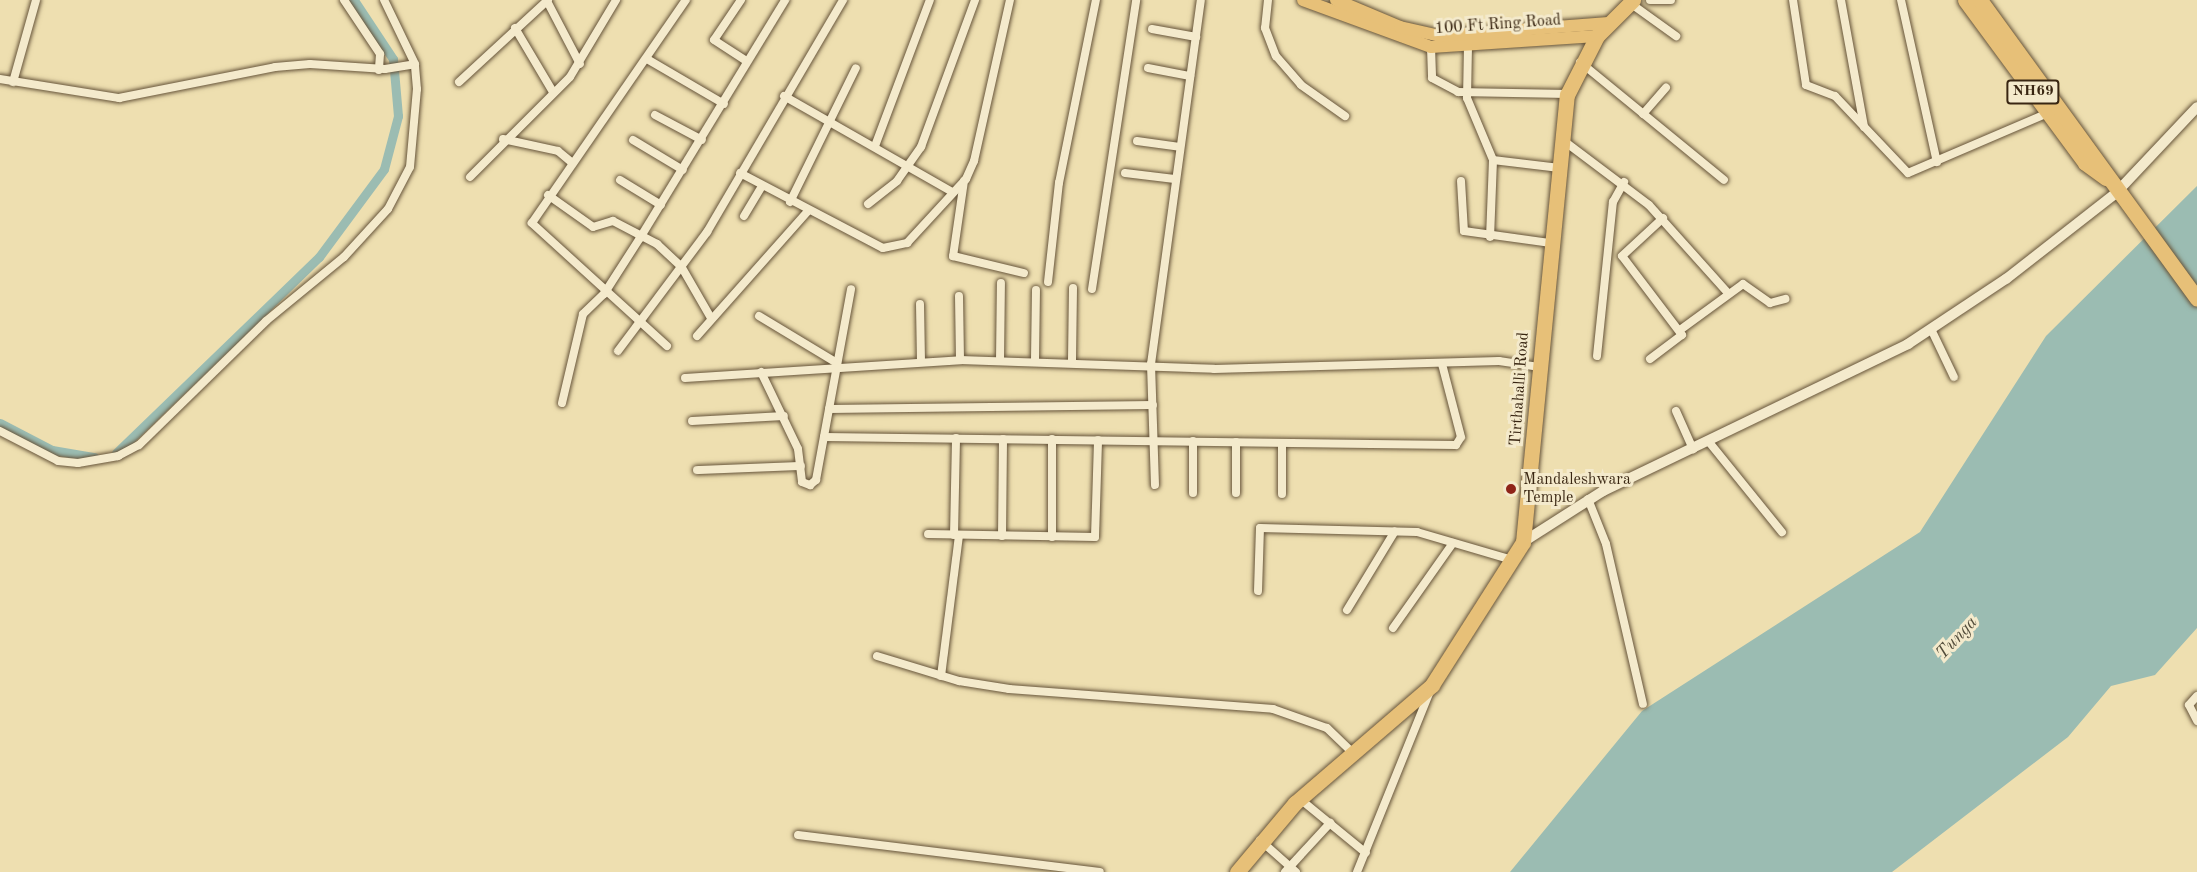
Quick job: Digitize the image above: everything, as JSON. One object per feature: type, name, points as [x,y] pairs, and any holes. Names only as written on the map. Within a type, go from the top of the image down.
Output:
[{"type":"highway","name":"NH69","points":[[1965,0],[2085,163],[2106,178]]},
{"type":"highway","name":"NH69","points":[[1980,0],[2097,155],[2106,178],[2197,299]]},
{"type":"highway","name":"Tirthahalli Road","points":[[1237,872],[1260,840],[1300,799],[1432,685],[1523,542],[1532,485],[1539,367],[1568,94],[1580,62],[1597,36],[1631,1]]},
{"type":"main road","name":"100 Ft Ring Road","points":[[1303,0],[1431,47],[1597,36]]},
{"type":"main road","name":"100 Ft Ring Road","points":[[1337,0],[1400,27],[1440,36],[1608,23]]},
{"type":"street","points":[[13,82],[36,0]]},
{"type":"street","points":[[344,0],[380,54],[382,70]]},
{"type":"street","points":[[0,431],[58,461],[78,463],[118,456],[139,445],[266,321],[344,257],[388,209],[410,167],[416,135],[412,65],[384,0]]},
{"type":"street","points":[[459,82],[547,0],[580,64]]},
{"type":"street","points":[[470,177],[503,139],[554,92],[580,64],[616,0]]},
{"type":"street","points":[[667,346],[604,294],[534,226],[548,195],[647,59],[686,0]]},
{"type":"street","points":[[741,0],[714,40],[746,61]]},
{"type":"street","points":[[562,403],[580,319],[604,294],[662,205],[724,104],[746,61],[785,0]]},
{"type":"street","points":[[618,351],[681,266],[740,173],[843,0]]},
{"type":"street","points":[[875,146],[930,0]]},
{"type":"street","points":[[868,204],[909,166],[921,147],[975,0]]},
{"type":"street","points":[[1010,0],[974,161],[964,181],[953,256],[1024,273]]},
{"type":"street","points":[[1048,282],[1059,183],[1096,0]]},
{"type":"street","points":[[1092,290],[1136,0]]},
{"type":"street","points":[[1155,485],[1156,441],[1151,364],[1174,179],[1201,0]]},
{"type":"street","points":[[1268,0],[1265,28],[1276,57],[1301,85],[1345,116]]},
{"type":"street","points":[[1650,0],[1671,0]]},
{"type":"street","points":[[1793,0],[1806,85],[1835,96],[1908,173],[2048,114]]},
{"type":"street","points":[[1840,0],[1864,128]]},
{"type":"street","points":[[1901,0],[1937,162]]},
{"type":"street","points":[[1631,1],[1676,36]]},
{"type":"street","points":[[515,28],[554,92]]},
{"type":"street","points":[[1152,29],[1196,37]]},
{"type":"street","points":[[1468,46],[1466,91],[1493,160],[1490,237]]},
{"type":"street","points":[[1431,47],[1432,78],[1466,91],[1568,94]]},
{"type":"street","points":[[647,59],[724,104]]},
{"type":"street","points":[[1580,62],[1724,180]]},
{"type":"street","points":[[0,79],[119,98],[275,68],[310,64],[382,70],[412,65]]},
{"type":"street","points":[[790,202],[856,68]]},
{"type":"street","points":[[1148,68],[1190,76]]},
{"type":"street","points":[[1642,114],[1666,88]]},
{"type":"street","points":[[784,96],[952,192]]},
{"type":"street","points":[[1523,542],[1588,499],[1709,442],[1931,329],[2120,198],[2197,107]]},
{"type":"street","points":[[655,115],[702,140]]},
{"type":"street","points":[[503,139],[558,151],[571,162]]},
{"type":"street","points":[[633,140],[683,171]]},
{"type":"street","points":[[1137,141],[1180,147]]},
{"type":"street","points":[[1564,141],[1624,182],[1663,219],[1727,292]]},
{"type":"street","points":[[1493,160],[1560,168]]},
{"type":"street","points":[[740,173],[807,212],[883,248],[896,249],[964,181]]},
{"type":"street","points":[[1125,173],[1174,179]]},
{"type":"street","points":[[620,180],[662,205]]},
{"type":"street","points":[[1461,181],[1464,231],[1490,237],[1551,243]]},
{"type":"street","points":[[1598,356],[1613,202],[1624,182]]},
{"type":"street","points":[[744,216],[762,186]]},
{"type":"street","points":[[548,195],[592,226],[613,221],[640,238],[657,244],[681,266],[711,318]]},
{"type":"street","points":[[697,336],[807,212]]},
{"type":"street","points":[[1650,359],[1681,338],[1680,330],[1622,256],[1663,219]]},
{"type":"street","points":[[1000,360],[1001,283]]},
{"type":"street","points":[[1680,330],[1727,292],[1748,284],[1770,303],[1785,299]]},
{"type":"street","points":[[1072,360],[1073,288]]},
{"type":"street","points":[[761,372],[784,416],[801,466],[803,484],[814,483],[851,289]]},
{"type":"street","points":[[1035,360],[1036,290]]},
{"type":"street","points":[[959,296],[960,360]]},
{"type":"street","points":[[920,304],[921,361]]},
{"type":"street","points":[[759,316],[837,365]]},
{"type":"street","points":[[1931,329],[1954,377]]},
{"type":"street","points":[[685,378],[837,365],[960,360],[1072,360],[1214,369],[1442,364],[1539,367]]},
{"type":"street","points":[[824,436],[1459,444],[1442,364]]},
{"type":"street","points":[[829,409],[1153,405]]},
{"type":"street","points":[[1676,411],[1693,449]]},
{"type":"street","points":[[692,421],[784,416]]},
{"type":"street","points":[[942,676],[956,535],[956,438]]},
{"type":"street","points":[[1002,536],[1003,439]]},
{"type":"street","points":[[1052,440],[1052,537]]},
{"type":"street","points":[[928,534],[1052,537],[1098,535],[1098,440]]},
{"type":"street","points":[[1193,441],[1193,493]]},
{"type":"street","points":[[1236,442],[1236,493]]},
{"type":"street","points":[[1709,442],[1782,532]]},
{"type":"street","points":[[1281,443],[1281,494]]},
{"type":"street","points":[[697,470],[801,466]]},
{"type":"street","points":[[1588,499],[1606,544],[1643,704]]},
{"type":"street","points":[[1258,591],[1260,528],[1395,531],[1453,543],[1513,560]]},
{"type":"street","points":[[1347,610],[1395,531]]},
{"type":"street","points":[[1393,628],[1453,543]]},
{"type":"street","points":[[877,656],[942,676],[1009,689],[1273,709],[1327,728],[1354,754]]},
{"type":"street","points":[[1357,872],[1432,685]]},
{"type":"street","points":[[2197,696],[2189,705],[2197,721]]},
{"type":"street","points":[[1300,799],[1366,853]]},
{"type":"street","points":[[1260,840],[1290,870],[1330,824]]},
{"type":"street","points":[[798,835],[1100,872]]},
{"type":"water","name":"Tunga","points":[[2197,186],[2197,628],[2155,675],[2111,686],[2068,737],[1892,872],[1510,872],[1642,711],[1920,532],[2046,336]]},
{"type":"waterway","points":[[116,453],[319,257],[384,169],[398,116],[393,59],[354,0]]},
{"type":"waterway","points":[[0,423],[52,450],[94,457]]},
{"type":"place","name":"Mandaleshwara Temple","points":[[1511,489]]}]
